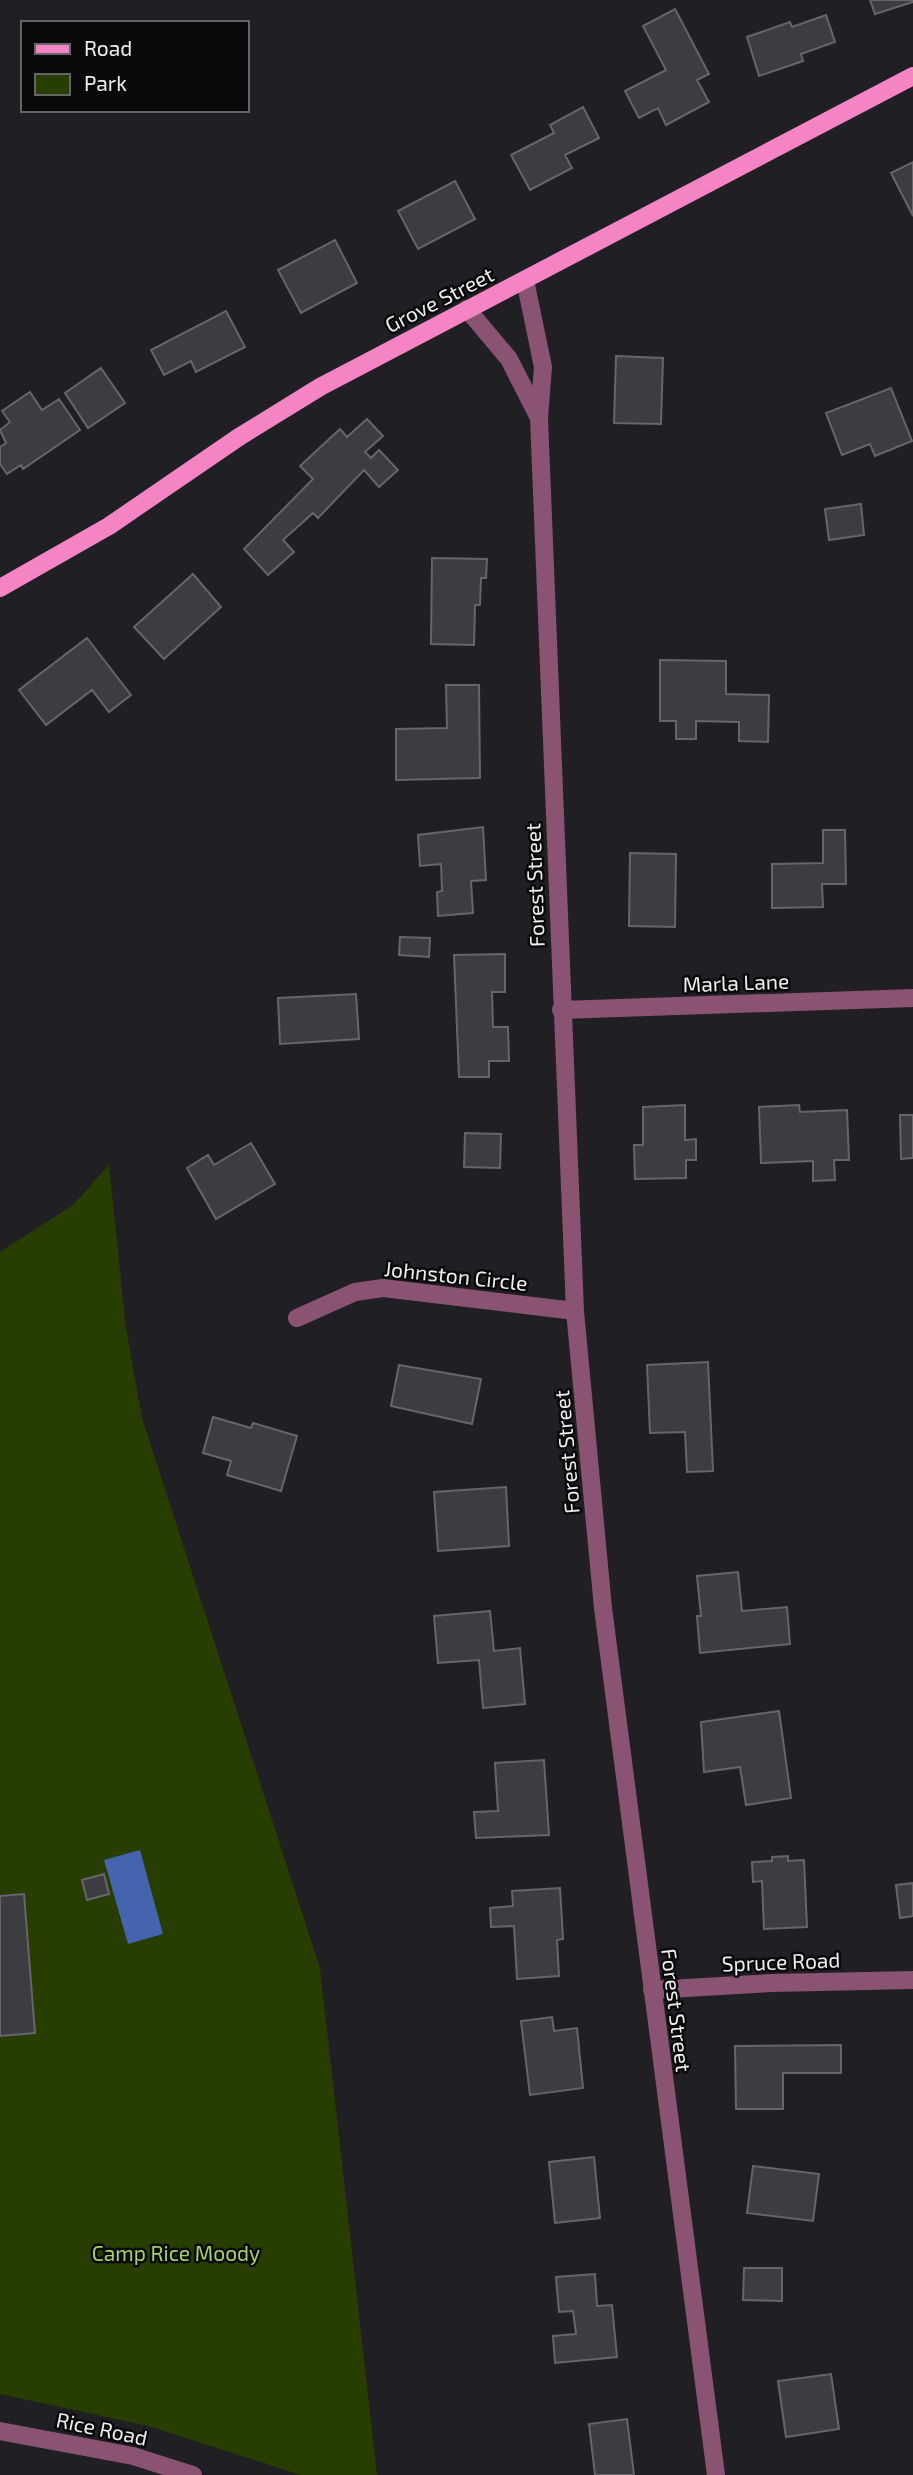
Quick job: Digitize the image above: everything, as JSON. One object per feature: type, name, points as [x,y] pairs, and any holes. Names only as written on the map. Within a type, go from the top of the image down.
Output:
[{"type":"main road","name":"Grove Street","points":[[0,588],[109,526],[239,437],[320,387],[913,76]]},
{"type":"street","name":"Forest Street","points":[[525,280],[543,367],[539,418],[575,1311],[603,1608],[716,2475]]},
{"type":"street","name":"Forest Street","points":[[467,309],[509,359],[539,418]]},
{"type":"street","name":"Marla Lane","points":[[561,1010],[913,999]]},
{"type":"street","name":"Johnston Circle","points":[[297,1318],[355,1292],[383,1288],[575,1311]]},
{"type":"street","name":"Spruce Road","points":[[652,1990],[772,1983],[913,1980]]},
{"type":"street","name":"Rice Road","points":[[0,2431],[133,2456],[193,2475]]},
{"type":"green space","name":"Camp Rice Moody","points":[[109,1165],[126,1328],[142,1418],[320,1968],[377,2475],[301,2475],[148,2426],[0,2394],[0,1252],[73,1205]]},
{"type":"water","points":[[140,1850],[163,1934],[128,1944],[104,1860]]},
{"type":"building","points":[[870,0],[913,0],[913,2],[875,14]]},
{"type":"building","points":[[675,9],[709,74],[697,80],[709,102],[666,125],[658,108],[639,118],[625,91],[666,70],[643,26]]},
{"type":"building","points":[[826,15],[835,42],[801,54],[803,61],[759,76],[747,37],[790,22],[792,27]]},
{"type":"building","points":[[583,107],[599,138],[565,155],[572,168],[530,190],[511,155],[554,133],[550,125]]},
{"type":"building","points":[[913,162],[913,216],[891,173]]},
{"type":"building","points":[[455,181],[475,219],[418,249],[398,211]]},
{"type":"building","points":[[335,240],[357,283],[301,313],[278,270]]},
{"type":"building","points":[[226,311],[245,347],[196,372],[191,361],[164,375],[151,350]]},
{"type":"building","points":[[616,356],[663,358],[661,424],[614,423]]},
{"type":"building","points":[[101,368],[125,403],[88,428],[65,393]]},
{"type":"building","points":[[891,388],[912,441],[875,456],[870,444],[842,455],[826,413]]},
{"type":"building","points":[[30,392],[42,410],[59,399],[80,430],[23,469],[21,465],[7,474],[0,464],[0,447],[6,443],[0,430],[10,422],[2,411]]},
{"type":"building","points":[[367,419],[383,436],[365,452],[371,458],[379,450],[398,470],[379,487],[364,470],[318,518],[313,513],[283,540],[294,552],[268,575],[244,549],[313,479],[300,466],[340,429],[347,437]]},
{"type":"building","points":[[861,504],[864,535],[829,540],[825,509]]},
{"type":"building","points":[[432,558],[487,559],[486,578],[481,578],[480,605],[475,605],[474,645],[431,644]]},
{"type":"building","points":[[193,574],[221,607],[164,659],[134,627]]},
{"type":"building","points":[[87,638],[131,695],[109,712],[92,690],[46,725],[19,690]]},
{"type":"building","points":[[660,660],[726,661],[726,694],[769,695],[768,742],[739,741],[739,722],[696,721],[696,739],[676,739],[676,721],[660,721]]},
{"type":"building","points":[[446,685],[479,685],[480,778],[396,780],[396,729],[447,728]]},
{"type":"building","points":[[483,827],[486,880],[471,881],[473,913],[438,916],[437,892],[442,891],[441,864],[420,866],[418,835]]},
{"type":"building","points":[[823,830],[845,830],[846,884],[822,884],[823,907],[772,908],[772,864],[823,863]]},
{"type":"building","points":[[630,853],[676,854],[675,927],[629,926]]},
{"type":"building","points":[[400,937],[430,938],[429,957],[399,955]]},
{"type":"building","points":[[505,954],[505,992],[492,992],[493,1027],[508,1027],[509,1061],[489,1061],[489,1077],[459,1077],[454,955]]},
{"type":"building","points":[[356,994],[359,1039],[280,1044],[278,998]]},
{"type":"building","points":[[685,1105],[685,1140],[696,1139],[696,1160],[686,1160],[686,1178],[635,1179],[634,1145],[643,1145],[643,1107]]},
{"type":"building","points":[[799,1105],[800,1112],[847,1110],[849,1160],[834,1160],[835,1180],[813,1181],[813,1161],[761,1163],[759,1107]]},
{"type":"building","points":[[900,1115],[913,1115],[913,1158],[901,1159]]},
{"type":"building","points":[[465,1133],[501,1134],[500,1168],[464,1167]]},
{"type":"building","points":[[251,1143],[275,1184],[216,1219],[187,1168],[208,1155],[214,1165]]},
{"type":"building","points":[[708,1362],[713,1471],[687,1472],[685,1432],[650,1433],[647,1365]]},
{"type":"building","points":[[399,1365],[481,1379],[472,1424],[391,1406]]},
{"type":"building","points":[[213,1417],[251,1428],[253,1423],[297,1436],[281,1491],[227,1475],[231,1461],[203,1453]]},
{"type":"building","points":[[506,1487],[509,1546],[438,1551],[434,1492]]},
{"type":"building","points":[[738,1572],[742,1611],[787,1607],[790,1644],[700,1653],[697,1616],[701,1616],[697,1576]]},
{"type":"building","points":[[490,1611],[494,1651],[520,1648],[525,1704],[483,1708],[479,1660],[438,1663],[434,1616]]},
{"type":"building","points":[[779,1711],[791,1798],[746,1805],[740,1767],[704,1772],[701,1722]]},
{"type":"building","points":[[544,1760],[549,1835],[476,1838],[474,1812],[498,1811],[495,1763]]},
{"type":"building","points":[[788,1856],[788,1861],[804,1860],[807,1927],[764,1929],[762,1881],[753,1882],[752,1862],[772,1861],[772,1857]]},
{"type":"building","points":[[104,1874],[109,1894],[87,1900],[82,1880]]},
{"type":"building","points":[[913,1883],[913,1916],[900,1918],[896,1885]]},
{"type":"building","points":[[560,1888],[563,1939],[557,1940],[559,1976],[517,1979],[514,1926],[491,1927],[490,1908],[513,1906],[512,1891]]},
{"type":"building","points":[[24,1894],[35,2033],[0,2036],[0,1896]]},
{"type":"building","points":[[552,2017],[554,2031],[577,2028],[583,2088],[530,2095],[521,2021]]},
{"type":"building","points":[[841,2045],[841,2073],[783,2073],[783,2109],[736,2109],[735,2046]]},
{"type":"building","points":[[594,2157],[600,2218],[555,2223],[549,2162]]},
{"type":"building","points":[[753,2166],[819,2174],[813,2221],[747,2213]]},
{"type":"building","points":[[744,2268],[782,2268],[782,2301],[743,2300]]},
{"type":"building","points":[[595,2274],[597,2306],[612,2305],[617,2357],[555,2363],[553,2336],[576,2334],[573,2311],[559,2312],[556,2277]]},
{"type":"building","points":[[831,2374],[839,2429],[786,2437],[778,2381]]},
{"type":"building","points":[[627,2419],[634,2475],[595,2475],[589,2424]]}]
